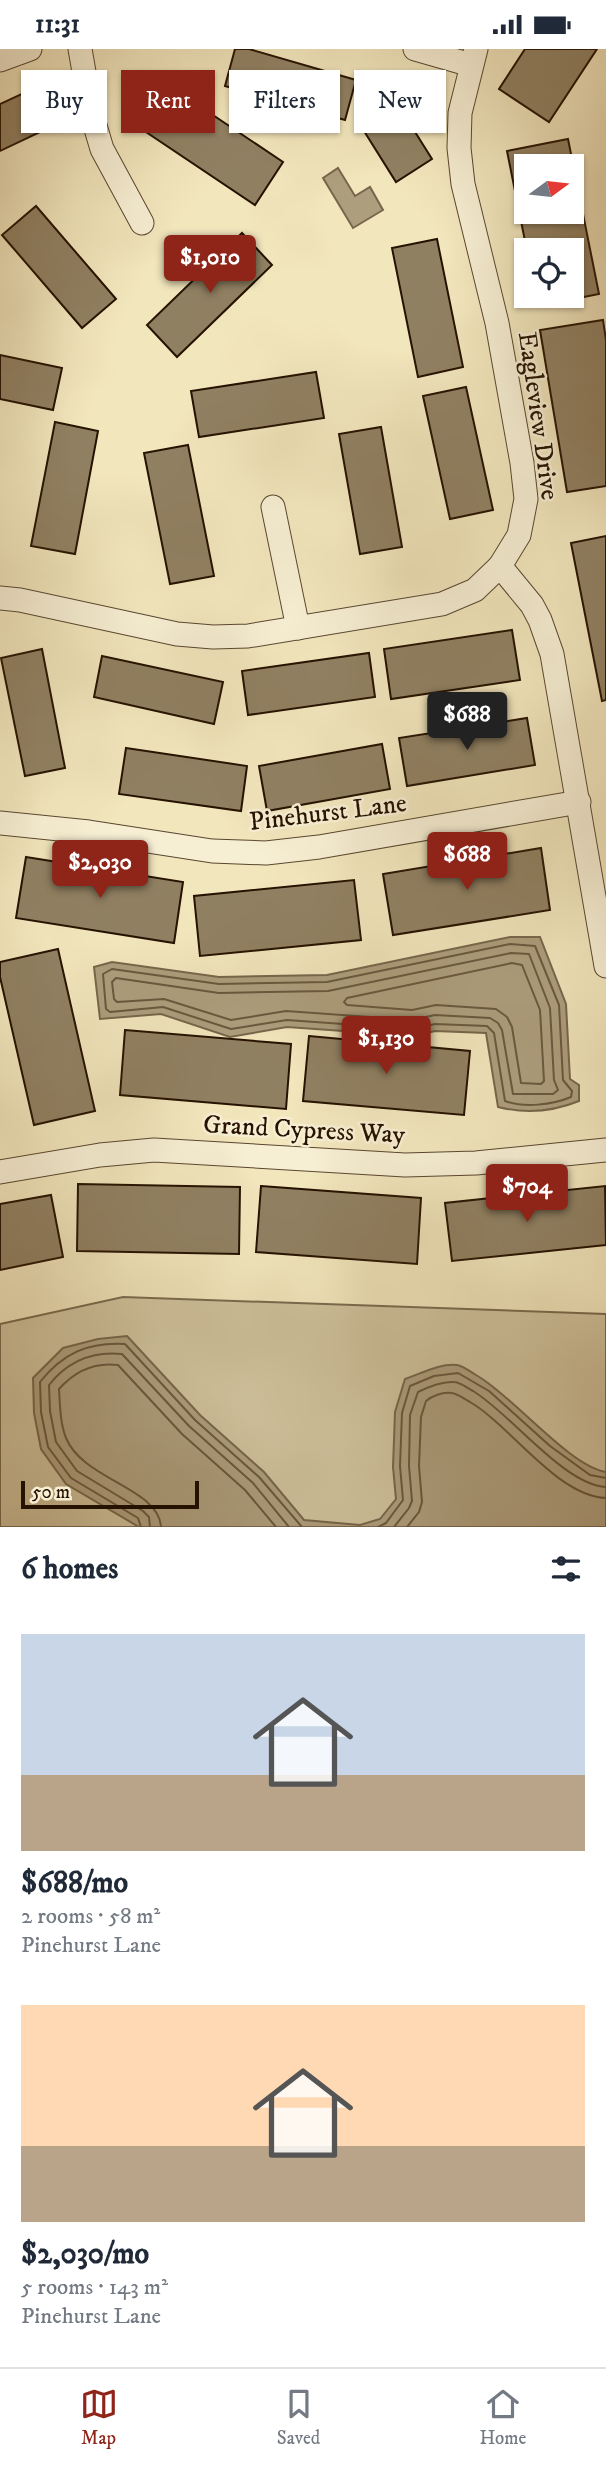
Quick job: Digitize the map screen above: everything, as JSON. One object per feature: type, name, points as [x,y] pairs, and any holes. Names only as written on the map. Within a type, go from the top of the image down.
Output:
[{"type":"street","points":[[0,59],[30,49]]},
{"type":"street","points":[[80,49],[91,112],[102,149],[142,223]]},
{"type":"street","points":[[415,49],[473,57]]},
{"type":"street","name":"Eagleview Drive","points":[[0,598],[189,635],[213,638],[248,636],[442,604],[475,590],[500,566],[519,534],[526,499],[497,323],[463,184],[458,148],[460,113],[473,57]]},
{"type":"street","points":[[273,507],[298,628]]},
{"type":"street","points":[[500,566],[541,620],[552,655],[606,966]]},
{"type":"street","name":"Pinehurst Lane","points":[[0,823],[89,832],[212,851],[266,853],[319,847],[579,802]]},
{"type":"street","name":"Grand Cypress Way","points":[[0,1172],[100,1155],[154,1150],[405,1165],[476,1163],[606,1150]]},
{"type":"shaded area","points":[[123,1297],[606,1314],[606,1527],[0,1527],[0,1324]]},
{"type":"water","points":[[338,168],[355,196],[370,187],[383,210],[353,228],[323,178]]},
{"type":"water","points":[[510,937],[540,937],[566,1004],[570,1079],[579,1085],[579,1101],[539,1111],[498,1107],[486,1033],[435,1031],[414,1036],[287,1027],[230,1037],[161,1014],[100,1019],[94,967],[112,962],[219,977],[327,975]]},
{"type":"water","points":[[127,1336],[200,1415],[264,1472],[304,1520],[360,1525],[380,1519],[396,1499],[393,1467],[395,1412],[405,1379],[437,1367],[457,1365],[491,1385],[575,1457],[606,1472],[606,1527],[139,1527],[66,1484],[41,1449],[34,1413],[33,1378],[63,1348],[98,1339]]},
{"type":"building","points":[[235,49],[249,49],[321,70],[229,70]]},
{"type":"building","points":[[525,49],[597,49],[549,122],[499,89]]},
{"type":"building","points":[[229,71],[229,87],[225,86]]},
{"type":"building","points":[[340,75],[354,79],[345,120],[340,119]]},
{"type":"building","points":[[21,94],[21,133],[38,133],[0,151],[0,104]]},
{"type":"building","points":[[215,116],[229,126],[229,133],[240,133],[283,162],[255,205],[147,133],[215,133]]},
{"type":"building","points":[[365,133],[416,133],[432,159],[396,182]]},
{"type":"building","points":[[568,139],[571,154],[514,154],[514,186],[507,151]]},
{"type":"building","points":[[36,206],[116,299],[82,328],[2,235]]},
{"type":"building","points":[[584,219],[599,294],[584,297],[584,238],[524,238],[522,224],[584,224]]},
{"type":"building","points":[[242,233],[272,265],[177,357],[147,325]]},
{"type":"building","points":[[437,239],[463,367],[418,377],[392,248]]},
{"type":"building","points":[[603,320],[606,340],[606,486],[567,492],[540,330]]},
{"type":"building","points":[[0,355],[62,368],[53,410],[0,399]]},
{"type":"building","points":[[316,372],[324,418],[199,437],[191,391]]},
{"type":"building","points":[[466,387],[493,510],[450,519],[423,396]]},
{"type":"building","points":[[55,422],[98,431],[75,554],[31,546]]},
{"type":"building","points":[[381,427],[402,547],[360,554],[339,434]]},
{"type":"building","points":[[188,445],[214,576],[170,584],[144,453]]},
{"type":"building","points":[[606,536],[606,700],[602,701],[571,543]]},
{"type":"building","points":[[512,630],[520,680],[391,699],[384,649]]},
{"type":"building","points":[[42,649],[65,768],[25,776],[1,658]]},
{"type":"building","points":[[369,653],[375,697],[248,715],[242,671]]},
{"type":"building","points":[[102,656],[223,682],[214,724],[94,697]]},
{"type":"building","points":[[527,718],[535,765],[407,786],[399,738]]},
{"type":"building","points":[[382,744],[390,789],[267,811],[259,766]]},
{"type":"building","points":[[126,748],[247,766],[241,811],[119,794]]},
{"type":"building","points":[[541,848],[550,910],[393,935],[383,874]]},
{"type":"building","points":[[26,857],[183,882],[174,943],[16,918]]},
{"type":"building","points":[[354,880],[361,940],[200,956],[194,896]]},
{"type":"building","points":[[58,949],[95,1111],[34,1125],[0,977],[0,962]]},
{"type":"building","points":[[125,1030],[291,1044],[286,1109],[120,1095]]},
{"type":"building","points":[[309,1036],[470,1051],[464,1115],[303,1101]]},
{"type":"building","points":[[78,1184],[240,1187],[239,1254],[77,1251]]},
{"type":"building","points":[[261,1186],[421,1198],[417,1264],[256,1252]]},
{"type":"building","points":[[605,1186],[606,1245],[452,1261],[445,1203]]},
{"type":"building","points":[[51,1195],[63,1257],[0,1270],[0,1204]]}]
